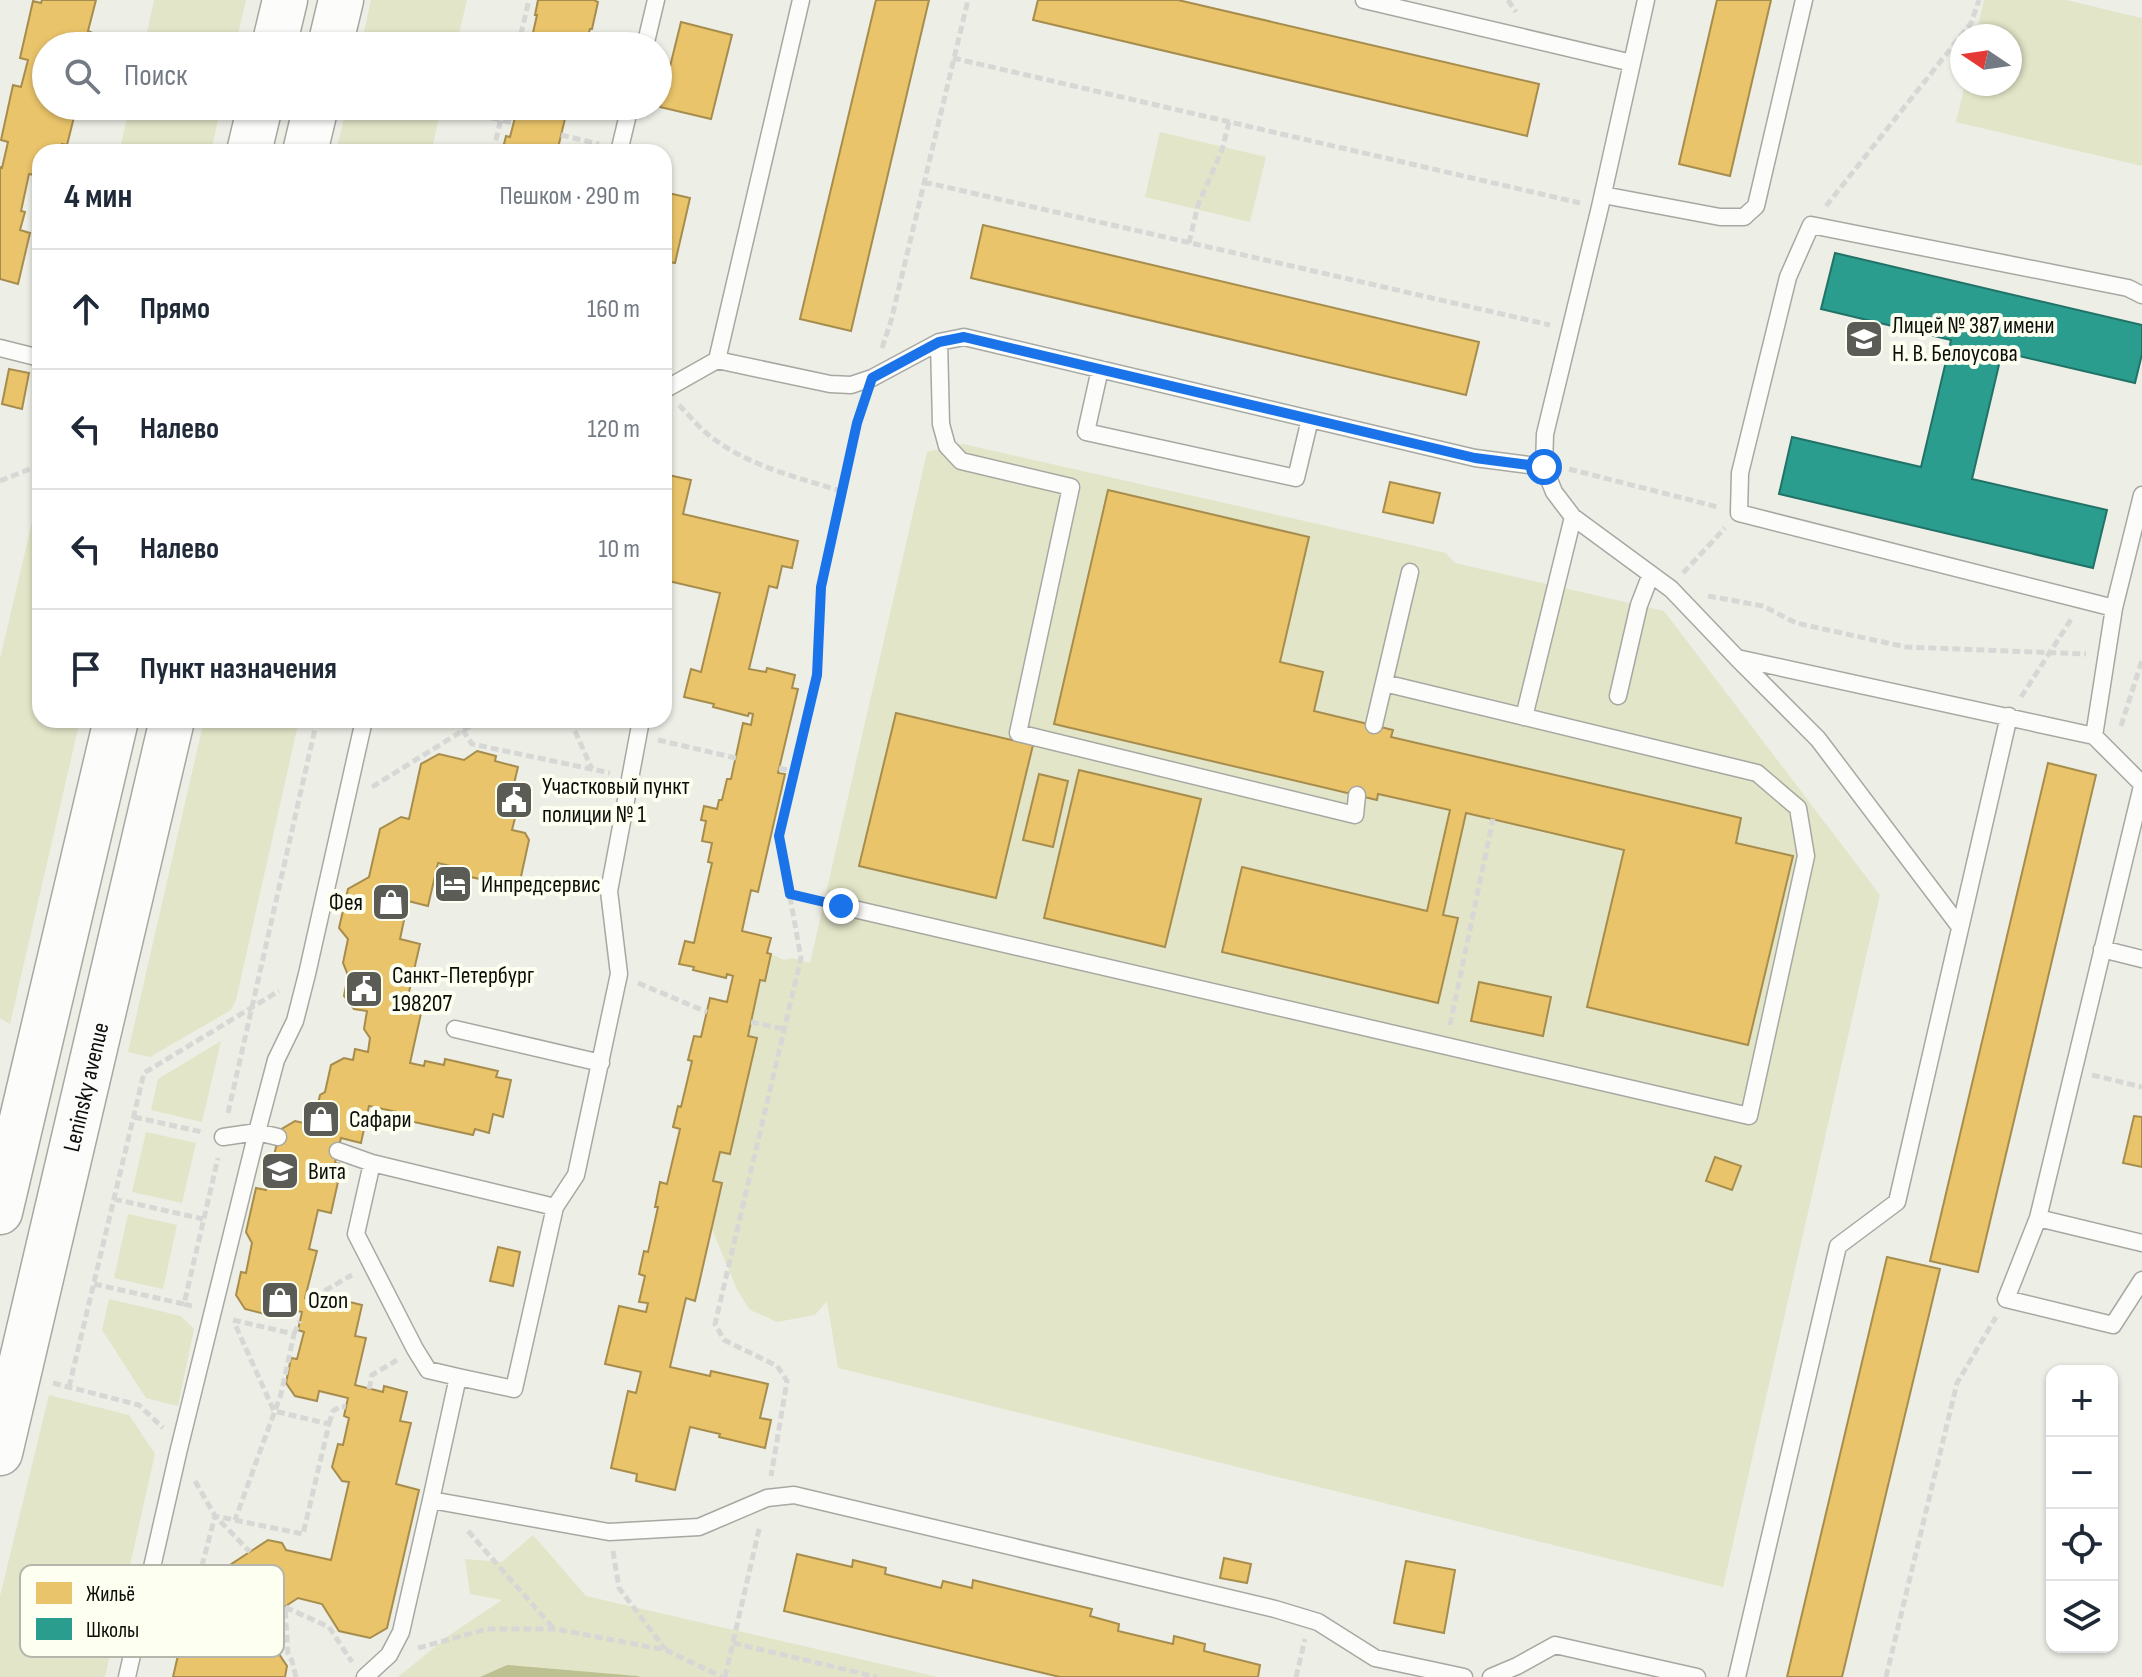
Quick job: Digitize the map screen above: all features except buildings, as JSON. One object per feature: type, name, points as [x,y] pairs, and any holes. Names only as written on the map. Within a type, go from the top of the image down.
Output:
[{"type":"main road","points":[[277,32],[285,0]]},
{"type":"main road","points":[[333,32],[341,0]]},
{"type":"main road","points":[[251,144],[257,120]]},
{"type":"main road","points":[[307,144],[313,120]]},
{"type":"main road","points":[[0,1212],[20,1100],[114,728]]},
{"type":"main road","name":"Leninsky avenue","points":[[0,1453],[170,728]]},
{"type":"lane","points":[[648,32],[656,0]]},
{"type":"lane","points":[[717,360],[801,0]]},
{"type":"lane","points":[[1364,0],[1632,63]]},
{"type":"lane","points":[[1646,0],[1545,434],[1544,467],[1554,492],[1573,517],[1671,589],[1818,739],[1960,927]]},
{"type":"lane","points":[[1601,201],[1720,217],[1744,217],[1756,206],[1804,0]]},
{"type":"lane","points":[[620,144],[626,120]]},
{"type":"lane","points":[[2114,608],[1739,513],[1740,473],[1788,277],[1811,225],[2128,288],[2142,295]]},
{"type":"lane","points":[[672,385],[717,360],[830,384],[851,385],[872,378],[939,342],[964,337],[1475,458],[1544,467]]},
{"type":"lane","points":[[939,342],[941,424],[947,446],[961,461],[1071,487],[1018,733],[1355,815],[1357,795]]},
{"type":"lane","points":[[0,348],[32,356]]},
{"type":"lane","points":[[1100,369],[1086,432],[1296,478],[1310,419]]},
{"type":"lane","points":[[2094,736],[2114,608],[2142,495]]},
{"type":"lane","points":[[1524,717],[1573,517]]},
{"type":"lane","points":[[1374,725],[1410,572]]},
{"type":"lane","points":[[1618,696],[1639,605],[1651,574]]},
{"type":"lane","points":[[1737,658],[2094,736],[2142,785],[2038,1218],[2006,1299],[2113,1325],[2142,1280]]},
{"type":"lane","points":[[841,906],[1749,1116],[1806,856],[1798,808],[1757,773],[1384,683]]},
{"type":"lane","points":[[1737,1677],[1838,1246],[1897,1202],[2009,716]]},
{"type":"lane","points":[[153,1565],[257,1132],[276,1060],[295,1021],[307,974],[362,728]]},
{"type":"lane","points":[[372,1163],[356,1234],[428,1370],[514,1389],[555,1207],[576,1175],[619,974],[609,891],[640,728]]},
{"type":"lane","points":[[2102,949],[2142,959]]},
{"type":"lane","points":[[455,1029],[601,1063]]},
{"type":"lane","points":[[223,1137],[257,1132],[278,1137]]},
{"type":"lane","points":[[338,1151],[372,1163],[555,1207]]},
{"type":"lane","points":[[2038,1218],[2142,1243]]},
{"type":"lane","points":[[360,1672],[389,1655],[401,1632],[437,1501],[458,1377]]},
{"type":"lane","points":[[437,1501],[609,1532],[699,1527],[794,1495],[1318,1622],[1375,1658],[1464,1677]]},
{"type":"lane","points":[[1491,1677],[1555,1645],[1697,1677]]},
{"type":"lane","points":[[127,1677],[132,1657]]},
{"type":"path","points":[[521,32],[529,0]]},
{"type":"path","points":[[389,1655],[487,1629],[555,1629],[666,1650],[724,1677],[765,1506],[787,1381],[777,1366],[724,1340],[715,1324],[801,958],[779,836],[817,675],[821,587],[841,491],[857,423],[891,321],[968,0]]},
{"type":"path","points":[[1825,208],[1971,23],[1979,0]]},
{"type":"path","points":[[953,58],[1229,122],[1601,201]]},
{"type":"path","points":[[495,144],[501,120],[514,123]]},
{"type":"path","points":[[1189,243],[1198,205],[1222,150],[1229,122]]},
{"type":"path","points":[[561,135],[596,144]]},
{"type":"path","points":[[924,182],[1570,329]]},
{"type":"path","points":[[672,398],[707,434],[732,452],[760,465],[841,491]]},
{"type":"path","points":[[1544,467],[1572,469],[1739,513],[1696,557],[1671,589],[1763,606],[1796,623],[1906,647],[2106,655]]},
{"type":"path","points":[[0,481],[32,468]]},
{"type":"path","points":[[2009,716],[2084,601]]},
{"type":"path","points":[[2112,753],[2142,660]]},
{"type":"path","points":[[184,1304],[315,728]]},
{"type":"path","points":[[461,728],[472,744],[631,778]]},
{"type":"path","points":[[345,803],[468,728]]},
{"type":"path","points":[[574,728],[592,769]]},
{"type":"path","points":[[640,728],[736,758]]},
{"type":"path","points":[[779,768],[795,772]]},
{"type":"path","points":[[1445,1045],[1493,819]]},
{"type":"path","points":[[790,894],[841,906]]},
{"type":"path","points":[[51,1383],[69,1387],[144,1073],[307,974]]},
{"type":"path","points":[[619,974],[707,1012]]},
{"type":"path","points":[[751,1022],[784,1029]]},
{"type":"path","points":[[2073,1071],[2142,1087]]},
{"type":"path","points":[[134,1117],[223,1137]]},
{"type":"path","points":[[114,1199],[203,1219]]},
{"type":"path","points":[[323,1303],[326,1290],[371,1264]]},
{"type":"path","points":[[94,1284],[184,1304],[212,1315],[294,1334]]},
{"type":"path","points":[[1886,1677],[1957,1383],[2006,1299]]},
{"type":"path","points":[[233,1320],[274,1411]]},
{"type":"path","points":[[235,1520],[281,1394],[294,1334],[300,1321]]},
{"type":"path","points":[[369,1389],[372,1375],[415,1349]]},
{"type":"path","points":[[202,1565],[215,1516],[303,1534],[333,1411],[341,1406],[346,1407]]},
{"type":"path","points":[[274,1411],[329,1424]]},
{"type":"path","points":[[437,1501],[555,1629]]},
{"type":"path","points":[[609,1532],[619,1588],[666,1650]]},
{"type":"path","points":[[296,1677],[288,1654],[285,1607],[329,1627],[360,1672]]},
{"type":"path","points":[[1296,1677],[1309,1620]]},
{"type":"path","points":[[733,1643],[877,1677]]},
{"type":"shaded area","points":[[154,0],[246,0],[238,32],[147,32]]},
{"type":"shaded area","points":[[371,0],[467,0],[459,32],[364,32]]},
{"type":"shaded area","points":[[1984,0],[2066,0],[2142,18],[2142,166],[1956,122],[1962,96],[2022,96],[2022,24],[1979,24]]},
{"type":"shaded area","points":[[127,120],[218,120],[213,144],[121,144]]},
{"type":"shaded area","points":[[344,120],[439,120],[433,144],[338,144]]},
{"type":"shaded area","points":[[1160,132],[1266,157],[1250,222],[1145,197]]},
{"type":"shaded area","points":[[963,444],[1446,553],[1455,563],[1664,611],[1880,895],[1723,1587],[838,1368],[827,1301],[815,1315],[777,1322],[750,1310],[737,1290],[712,1229],[722,1184],[713,1181],[720,1152],[730,1154],[757,1038],[748,1036],[760,980],[765,981],[771,954],[784,960],[793,958],[810,963],[927,452]]},
{"type":"shaded area","points":[[32,522],[32,728],[78,728],[10,1024],[0,1018],[0,659]]},
{"type":"shaded area","points":[[202,728],[297,728],[236,1000],[231,1010],[150,1057],[128,1052]]},
{"type":"shaded area","points":[[221,1041],[202,1122],[151,1110],[158,1079]]},
{"type":"shaded area","points":[[146,1132],[196,1143],[182,1203],[132,1192]]},
{"type":"shaded area","points":[[128,1214],[177,1225],[163,1289],[114,1278]]},
{"type":"shaded area","points":[[109,1299],[181,1316],[194,1329],[178,1406],[146,1398],[102,1330]]},
{"type":"shaded area","points":[[49,1395],[129,1415],[155,1454],[130,1565],[20,1565],[20,1657],[109,1657],[105,1677],[0,1677],[0,1596]]},
{"type":"shaded area","points":[[533,1535],[586,1596],[938,1677],[398,1677],[451,1634],[502,1600],[470,1594],[465,1559],[502,1562]]},
{"type":"shaded area","points":[[507,1665],[637,1676],[641,1677],[480,1677]]},
{"type":"place","name":"Лицей № 387 имени Н. В. Белоусова","points":[[1864,339]]},
{"type":"place","name":"Участковый пункт полиции № 1","points":[[514,800]]},
{"type":"place","name":"Инпредсервис","points":[[453,884]]},
{"type":"place","name":"Фея","points":[[391,902]]},
{"type":"place","name":"Санкт-Петербург 198207","points":[[364,989]]},
{"type":"place","name":"Сафари","points":[[321,1119]]},
{"type":"place","name":"Вита","points":[[280,1171]]},
{"type":"place","name":"Ozon","points":[[280,1300]]},
{"type":"route","points":[[841,906],[790,894],[779,836],[817,675],[821,587],[857,423],[872,378],[939,342],[964,337],[1475,458],[1544,467]]}]
